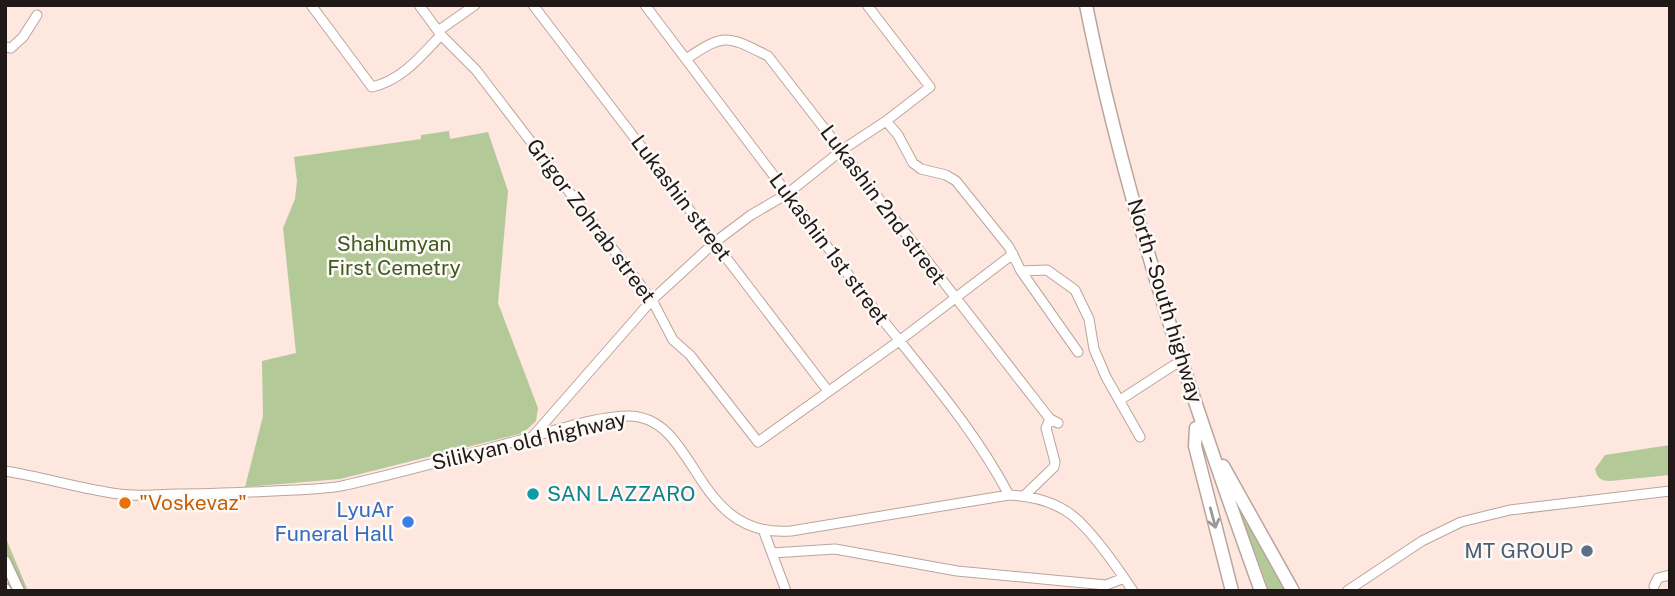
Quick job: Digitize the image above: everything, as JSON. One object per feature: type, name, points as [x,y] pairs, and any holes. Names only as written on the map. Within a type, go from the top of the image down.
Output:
[{"type":"highway","name":"North - South highway","points":[[1079,5],[1114,158],[1174,365],[1253,591]]},
{"type":"highway","name":"North - South highway","points":[[1086,5],[1131,192],[1167,316],[1261,591]]},
{"type":"highway","points":[[1196,428],[1195,446],[1232,591]]},
{"type":"highway","points":[[1211,449],[1222,462],[1293,591]]},
{"type":"main road","points":[[5,561],[19,591]]},
{"type":"street","points":[[311,5],[372,87],[384,84],[410,67],[440,33],[475,5]]},
{"type":"street","name":"Grigor Zohrab street","points":[[419,5],[440,33],[476,70],[652,300],[673,340],[690,355],[758,442],[828,391]]},
{"type":"street","name":"Lukashin street","points":[[533,5],[828,391]]},
{"type":"street","name":"Lukashin 1st street","points":[[645,5],[899,341],[958,413],[993,465],[1009,495]]},
{"type":"street","points":[[532,437],[652,300],[715,242],[751,215],[787,194],[842,150],[930,87],[867,5]]},
{"type":"street","points":[[5,47],[11,48],[23,37],[37,15]]},
{"type":"street","name":"Lukashin 2nd street","points":[[686,59],[713,41],[725,40],[737,40],[768,56],[954,298],[1054,421],[1046,428],[1054,467],[1024,496]]},
{"type":"street","points":[[886,121],[898,135],[913,163],[921,169],[946,175],[956,181],[1013,254],[1021,271],[1077,352]]},
{"type":"street","points":[[828,391],[1013,254]]},
{"type":"street","points":[[1021,271],[1047,270],[1075,290],[1089,319],[1094,349],[1106,377],[1131,426],[1140,437]]},
{"type":"street","points":[[1120,400],[1174,365]]},
{"type":"street","name":"Silikyan old highway","points":[[5,471],[121,495],[230,494],[341,487],[616,417],[646,418],[667,433],[685,454],[703,485],[730,514],[750,528],[791,531],[1009,495],[1024,496],[1044,500],[1069,512],[1099,545],[1133,591]]},
{"type":"street","points":[[1347,591],[1422,541],[1480,516],[1670,491]]},
{"type":"street","points":[[764,531],[786,591]]},
{"type":"street","points":[[772,553],[835,549],[957,571],[1107,585],[1124,578]]},
{"type":"street","points":[[1654,586],[1658,578],[1670,575]]},
{"type":"green space","name":"Shahumyan First Cemetry","points":[[449,131],[450,139],[488,132],[508,191],[498,303],[538,408],[536,421],[523,433],[340,479],[245,487],[263,416],[262,361],[296,353],[283,228],[295,199],[297,181],[294,157],[421,139],[421,135]]},
{"type":"green space","points":[[1670,445],[1670,475],[1610,481],[1600,478],[1596,472],[1595,469],[1605,455]]},
{"type":"green space","points":[[1231,487],[1289,591],[1269,591]]},
{"type":"green space","points":[[5,536],[28,591],[23,591],[5,550]]},
{"type":"place","name":"SAN LAZZARO","points":[[533,494]]},
{"type":"place","name":"\"Voskevaz\"","points":[[125,503]]},
{"type":"place","name":"LyuAr Funeral Hall","points":[[408,522]]},
{"type":"place","name":"MT GROUP","points":[[1587,551]]}]
